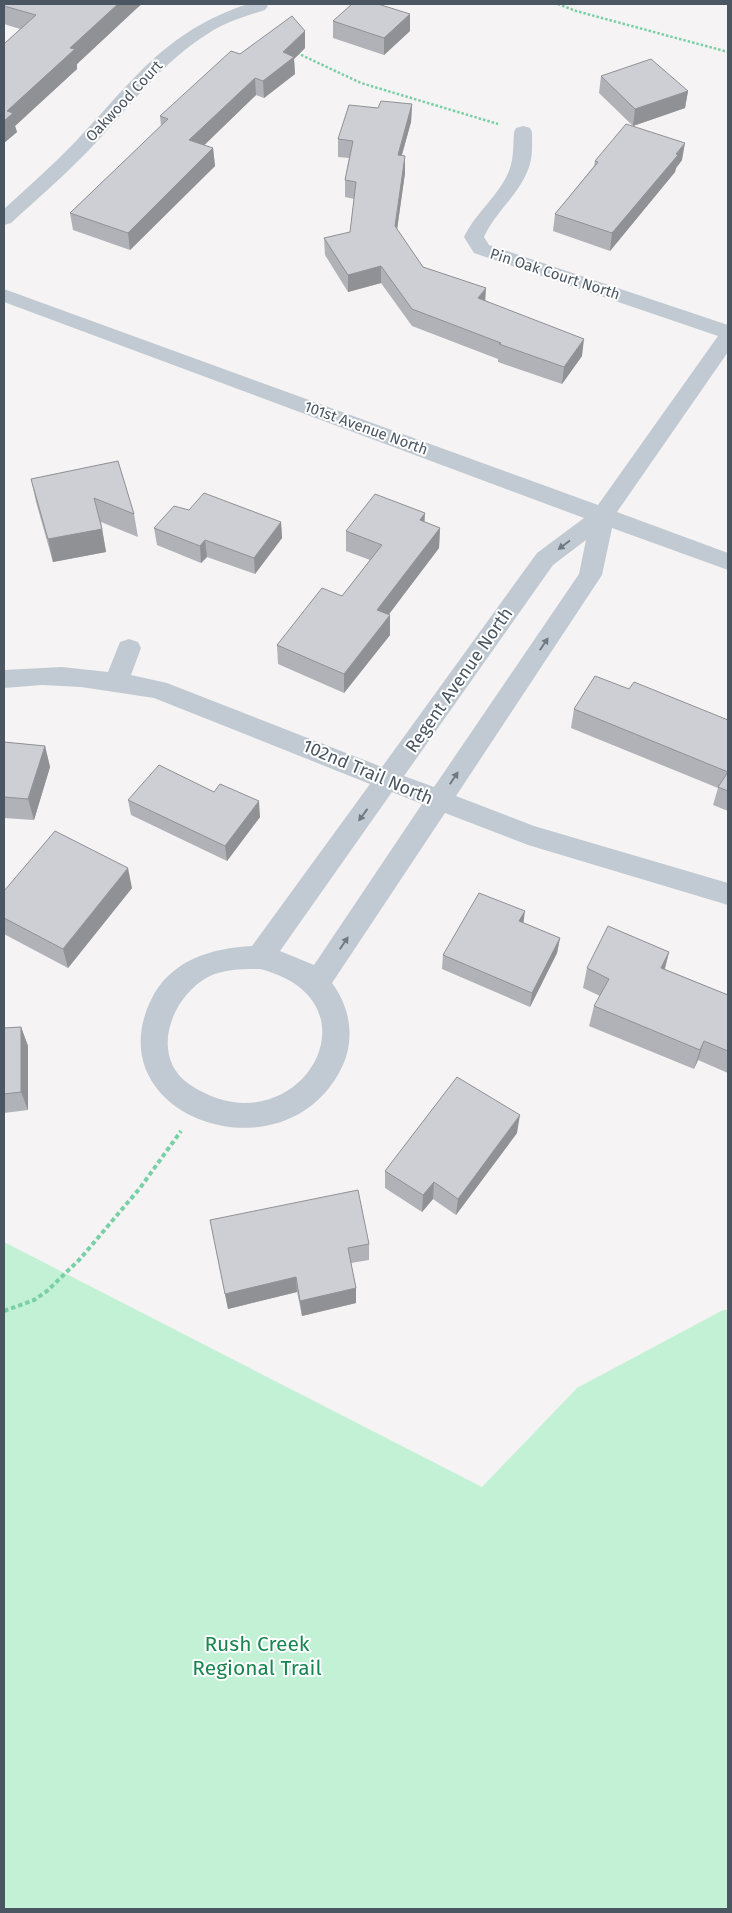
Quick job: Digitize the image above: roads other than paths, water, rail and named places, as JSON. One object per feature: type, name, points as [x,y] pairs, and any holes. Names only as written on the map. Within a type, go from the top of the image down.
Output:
[{"type":"street","name":"Oakwood Court","points":[[4,219],[81,147],[170,52],[214,21],[259,6]]},
{"type":"street","name":"Pin Oak Court North","points":[[523,132],[519,170],[504,194],[478,225],[474,237],[481,249],[497,256],[728,332]]},
{"type":"street","name":"101st Avenue North","points":[[4,294],[728,562]]},
{"type":"street","name":"Regent Avenue North","points":[[260,957],[389,780],[545,559],[603,515],[728,337]]},
{"type":"street","name":"Regent Avenue North","points":[[317,983],[590,575],[603,515]]},
{"type":"street","points":[[117,681],[129,648]]},
{"type":"street","name":"102nd Trail North","points":[[4,679],[66,676],[117,681],[158,690],[389,780],[438,802],[528,835],[728,894]]},
{"type":"street","points":[[260,957],[292,966],[317,983],[334,1010],[338,1042],[327,1072],[303,1097],[270,1113],[233,1116],[198,1106],[170,1086],[154,1057],[153,1025],[166,995],[191,972],[224,959],[260,957]]},
{"type":"park label","name":"Rush Creek Regional Trail","points":[[257,1656]]}]
